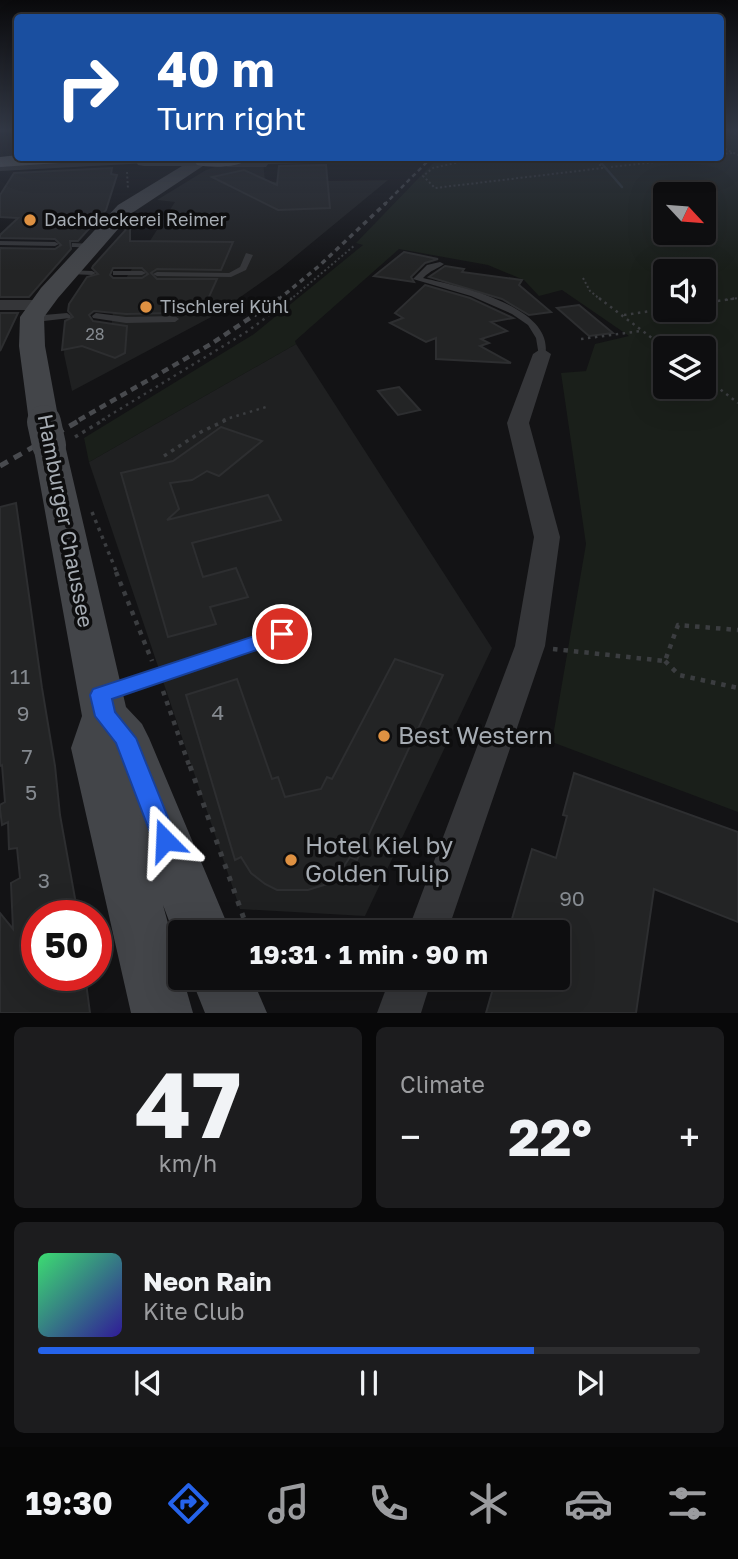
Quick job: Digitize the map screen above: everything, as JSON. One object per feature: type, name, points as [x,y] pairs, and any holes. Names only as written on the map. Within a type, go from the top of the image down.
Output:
[{"type":"main road","points":[[125,209],[139,189],[141,176]]},
{"type":"main road","points":[[46,316],[84,245],[125,209],[177,176]]},
{"type":"main road","name":"Hamburger Chaussee","points":[[46,316],[32,346],[53,436],[103,705],[95,748],[162,1013]]},
{"type":"main road","name":"Hamburger Chaussee","points":[[103,705],[125,738],[197,920]]},
{"type":"main road","points":[[226,990],[236,1013]]},
{"type":"street","points":[[0,305],[46,316]]},
{"type":"street","points":[[433,920],[530,646],[547,537],[518,423],[542,354]]},
{"type":"street","points":[[399,1013],[407,990]]},
{"type":"lane","points":[[0,243],[55,244]]},
{"type":"lane","points":[[157,274],[231,275],[243,268],[249,255]]},
{"type":"lane","points":[[440,264],[430,267],[417,279],[485,297],[523,316],[538,331],[544,343],[542,354]]},
{"type":"lane","points":[[65,278],[92,273]]},
{"type":"lane","points":[[116,273],[142,273]]},
{"type":"lane","points":[[96,316],[126,320],[175,319]]},
{"type":"lane","points":[[103,705],[157,676],[282,634]]},
{"type":"path","points":[[423,176],[435,188],[534,176]]},
{"type":"path","points":[[53,436],[247,331],[307,287],[355,244]]},
{"type":"path","points":[[583,278],[590,291],[653,339]]},
{"type":"path","points":[[716,301],[738,298]]},
{"type":"path","points":[[624,316],[653,311]]},
{"type":"path","points":[[581,339],[642,331]]},
{"type":"path","points":[[716,386],[738,403]]},
{"type":"path","points":[[164,456],[201,430],[228,416],[266,407]]},
{"type":"path","points":[[86,502],[99,523],[157,676],[244,920]]},
{"type":"path","points":[[665,661],[678,625],[738,629]]},
{"type":"path","points":[[530,646],[665,661],[680,675],[738,688]]},
{"type":"shaded area","points":[[196,176],[264,176],[265,182],[388,180],[280,269],[215,315],[72,391],[64,354],[65,333],[111,329],[115,295],[175,202],[157,200]]},
{"type":"shaded area","points":[[420,176],[738,176],[738,812],[552,742],[586,544],[561,373],[586,371],[595,344],[629,336],[562,290],[539,296],[524,280],[488,265],[399,249],[295,341],[296,344],[89,462],[84,438],[254,334],[363,245],[356,243]]},
{"type":"shaded area","points":[[296,344],[492,648],[365,916],[240,909],[89,462]]},
{"type":"building","points":[[12,176],[117,176],[106,210],[78,241],[70,241],[71,249],[29,297],[0,297],[0,248],[55,249],[61,245],[55,239],[0,238],[18,218],[0,217],[0,195]]},
{"type":"building","points":[[258,176],[277,185],[278,176],[327,176],[330,208],[278,210],[212,177]]},
{"type":"building","points":[[130,225],[130,241],[233,242],[221,270],[157,269],[151,273],[157,279],[217,279],[204,308],[171,309],[170,313],[126,314],[94,311],[89,315],[93,321],[127,326],[125,353],[115,358],[82,346],[62,350],[65,321],[73,317],[68,311],[69,304],[87,277],[98,274],[93,266]],"holes":[[[113,268],[142,268],[148,274],[142,278],[113,278],[110,275]]]},
{"type":"building","points":[[404,252],[438,259],[425,263],[411,277],[414,282],[374,276]]},
{"type":"building","points":[[445,266],[464,269],[462,272],[522,280],[519,285],[551,312],[529,315],[502,299],[429,277]]},
{"type":"building","points":[[425,285],[470,298],[513,318],[491,322],[507,331],[481,339],[489,343],[480,346],[511,363],[436,359],[436,338],[426,342],[390,323],[403,318],[395,313]]},
{"type":"building","points":[[579,305],[613,333],[589,336],[557,308]]},
{"type":"building","points":[[0,313],[18,313],[0,351]]},
{"type":"building","points":[[399,387],[420,410],[398,415],[378,391]]},
{"type":"building","points":[[221,427],[262,441],[219,476],[207,471],[192,480],[170,483],[179,509],[167,520],[268,495],[281,520],[192,543],[203,577],[236,568],[248,597],[210,607],[216,624],[168,637],[121,473],[173,461]]},
{"type":"building","points":[[16,503],[60,815],[75,900],[21,900],[21,991],[87,991],[90,1013],[0,1013],[0,913],[13,929],[11,883],[20,878],[17,848],[9,849],[8,822],[2,825],[0,809],[0,805],[5,802],[2,765],[0,766],[0,507]]},
{"type":"building","name":"Best Western","points":[[395,659],[443,675],[357,860],[350,857],[340,872],[327,884],[308,890],[277,890],[265,884],[251,873],[241,857],[235,860],[186,695],[237,679],[272,779],[278,777],[285,797],[321,789],[327,777],[332,779]]},
{"type":"building","points":[[574,773],[738,832],[738,922],[654,889],[636,1013],[486,1013],[493,990],[570,990],[570,920],[512,920],[532,849],[556,858],[567,816],[563,815]]},
{"type":"waterway","points":[[613,176],[622,187]]},
{"type":"railway","points":[[386,203],[413,176]]},
{"type":"railway","points":[[278,300],[319,266],[386,203]]},
{"type":"railway","points":[[79,420],[211,344],[280,298]]},
{"type":"railway","points":[[0,466],[82,419]]},
{"type":"place","name":"Dachdeckerei Reimer","points":[[30,220]]},
{"type":"place","name":"Tischlerei Kühl","points":[[146,307]]},
{"type":"place","name":"Best Western","points":[[384,736]]},
{"type":"place","name":"Hotel Kiel by Golden Tulip","points":[[291,860]]},
{"type":"route","points":[[165,840],[125,738],[105,716],[100,695],[282,634]]}]
